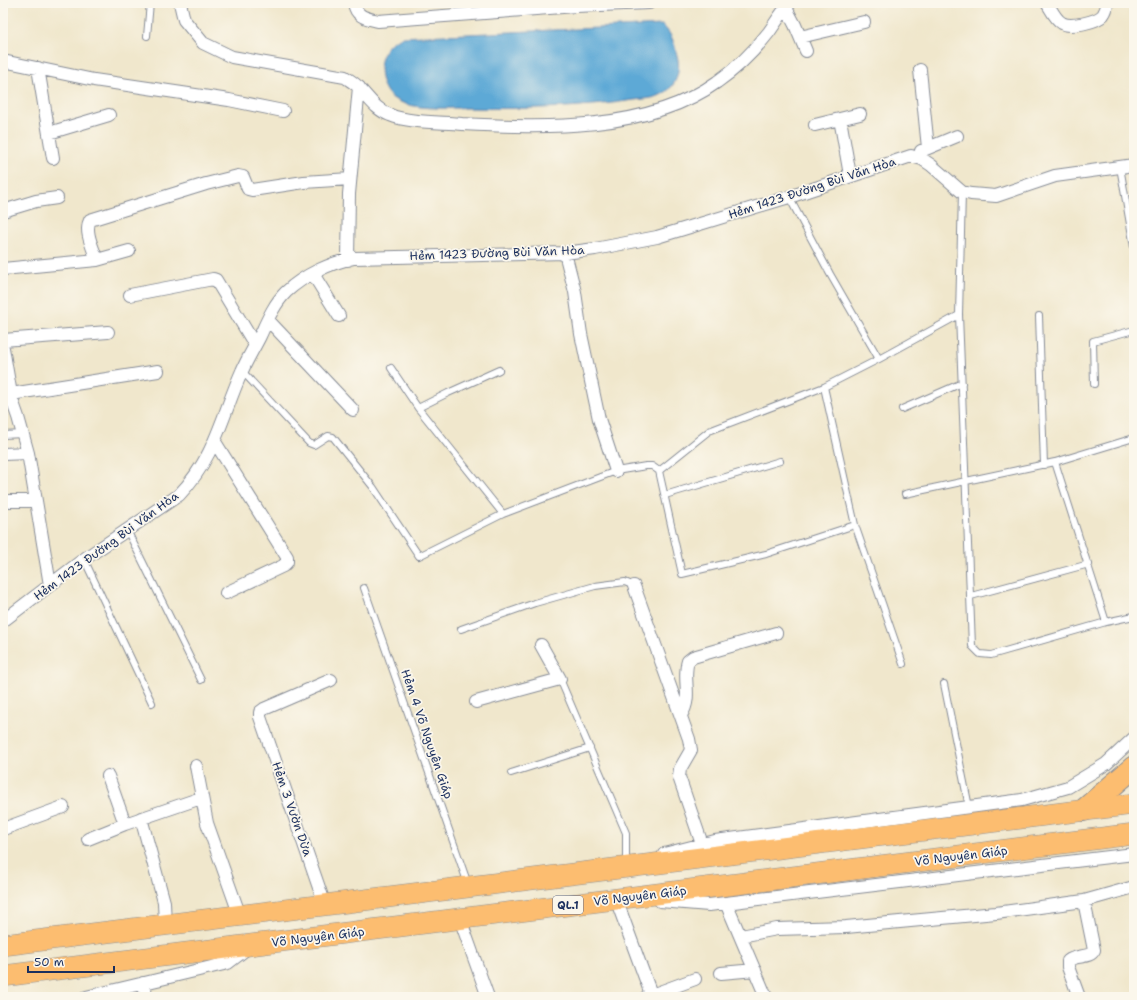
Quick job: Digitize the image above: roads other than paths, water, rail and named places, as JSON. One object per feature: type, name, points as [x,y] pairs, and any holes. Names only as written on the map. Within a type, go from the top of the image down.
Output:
[{"type":"highway","points":[[1084,810],[1134,767]]},
{"type":"highway","points":[[3,945],[1134,804]]},
{"type":"highway","name":"Võ Nguyên Giáp","points":[[3,976],[1134,834]]},
{"type":"street","points":[[180,3],[184,20],[204,43],[210,47],[232,56],[345,77],[359,87],[373,105],[390,116],[425,122],[513,126],[566,125],[642,115],[688,100],[717,82],[748,55],[769,32],[788,6]]},
{"type":"street","points":[[354,3],[355,9],[362,17],[378,21],[576,5],[649,3]]},
{"type":"street","points":[[1047,3],[1058,20],[1068,26],[1083,24],[1102,16],[1106,11],[1107,3]]},
{"type":"street","points":[[788,6],[806,51]]},
{"type":"street","points":[[800,37],[864,22]]},
{"type":"street","points":[[3,61],[94,80],[229,100],[283,110]]},
{"type":"street","points":[[38,68],[53,158]]},
{"type":"street","points":[[920,70],[928,148]]},
{"type":"street","points":[[348,260],[350,179],[359,87]]},
{"type":"street","points":[[816,125],[860,114]]},
{"type":"street","points":[[49,133],[109,115]]},
{"type":"street","points":[[840,119],[850,175]]},
{"type":"street","points":[[911,156],[957,136]]},
{"type":"street","name":"Hẻm 1423 Đường Bùi Văn Hòa","points":[[3,621],[84,559],[179,495],[201,468],[215,442],[242,371],[277,303],[287,292],[323,268],[348,260],[565,252],[657,237],[789,197],[850,175],[911,156],[922,159],[932,165],[962,192]]},
{"type":"street","points":[[962,192],[996,196],[1055,176],[1134,165]]},
{"type":"street","points":[[97,260],[88,231],[87,225],[90,220],[206,184],[238,176],[243,177],[248,190],[304,182],[350,179]]},
{"type":"street","points":[[3,211],[36,201],[57,198]]},
{"type":"street","points":[[3,269],[97,260],[129,251]]},
{"type":"street","points":[[565,252],[575,292],[581,334],[599,419],[616,471]]},
{"type":"street","points":[[313,274],[339,316]]},
{"type":"street","points":[[130,295],[213,279],[216,280],[255,345]]},
{"type":"street","points":[[268,320],[352,410]]},
{"type":"street","points":[[3,340],[108,332]]},
{"type":"street","points":[[3,348],[10,394],[8,408],[23,434],[28,453],[50,585]]},
{"type":"street","points":[[10,394],[158,372]]},
{"type":"street","points":[[215,442],[287,558],[287,562],[283,566],[226,593]]},
{"type":"street","points":[[3,454],[28,453]]},
{"type":"street","points":[[3,501],[36,501]]},
{"type":"street","points":[[634,586],[681,715],[691,750],[680,769],[679,776],[702,844]]},
{"type":"street","points":[[681,715],[688,700],[686,667],[688,661],[693,658],[776,633]]},
{"type":"street","points":[[476,702],[560,679],[541,645]]},
{"type":"street","name":"Hẻm 3 Vườn Dừa","points":[[325,905],[260,717],[260,712],[331,680]]},
{"type":"street","points":[[598,871],[716,841],[1022,800],[1068,787],[1106,764],[1134,738]]},
{"type":"street","points":[[196,766],[207,824],[240,916]]},
{"type":"street","points":[[108,776],[125,824]]},
{"type":"street","points":[[88,839],[141,818],[201,798]]},
{"type":"street","points":[[3,829],[62,807]]},
{"type":"street","points":[[141,818],[164,902],[165,925]]},
{"type":"street","points":[[695,979],[649,996],[619,899],[710,905],[1134,854]]},
{"type":"street","points":[[741,936],[778,929],[846,927],[966,916],[1084,900],[1134,887]]},
{"type":"street","points":[[1079,997],[1068,967],[1068,961],[1074,957],[1089,955],[1094,950],[1084,900]]},
{"type":"street","points":[[726,903],[766,997]]},
{"type":"street","points":[[460,919],[488,997]]},
{"type":"street","points":[[86,997],[228,963],[251,945]]},
{"type":"street","points":[[721,973],[755,970]]},
{"type":"street","points":[[143,983],[147,997]]},
{"type":"lane","points":[[147,36],[150,3]]},
{"type":"lane","points":[[1120,167],[1134,247]]},
{"type":"lane","points":[[962,192],[959,314],[967,482],[972,646],[980,654],[991,655],[1106,622],[1134,616]]},
{"type":"lane","points":[[789,197],[830,274],[880,359]]},
{"type":"lane","points":[[659,471],[709,431],[824,387],[880,359],[959,314]]},
{"type":"lane","points":[[1039,316],[1044,464]]},
{"type":"lane","points":[[1094,384],[1093,341],[1134,330]]},
{"type":"lane","points":[[391,368],[418,408],[503,514]]},
{"type":"lane","points":[[418,408],[499,370]]},
{"type":"lane","points":[[242,371],[310,443],[314,445],[328,436],[333,437],[373,487],[419,556],[503,514],[616,471],[646,466],[652,466],[659,471],[682,574],[766,554],[855,525]]},
{"type":"lane","points":[[902,409],[962,383]]},
{"type":"lane","points":[[824,387],[855,525],[903,664]]},
{"type":"lane","points":[[3,435],[23,434]]},
{"type":"lane","points":[[905,494],[1055,462],[1134,438]]},
{"type":"lane","points":[[665,495],[780,461]]},
{"type":"lane","points":[[1055,462],[1089,564],[1106,622]]},
{"type":"lane","points":[[127,530],[201,680]]},
{"type":"lane","points":[[84,559],[152,703]]},
{"type":"lane","points":[[971,596],[1089,564]]},
{"type":"lane","points":[[461,629],[535,603],[595,586],[624,582],[634,586]]},
{"type":"lane","name":"Hẻm 4 Võ Nguyên Giáp","points":[[364,588],[469,887]]},
{"type":"lane","points":[[560,679],[626,833],[626,864]]},
{"type":"lane","points":[[944,684],[969,807]]},
{"type":"lane","points":[[511,773],[590,748]]},
{"type":"water","points":[[662,25],[669,32],[673,41],[678,60],[678,72],[675,82],[668,90],[658,96],[649,98],[613,103],[548,108],[429,108],[403,103],[390,96],[385,90],[380,74],[380,66],[385,51],[392,42],[402,37]]}]
